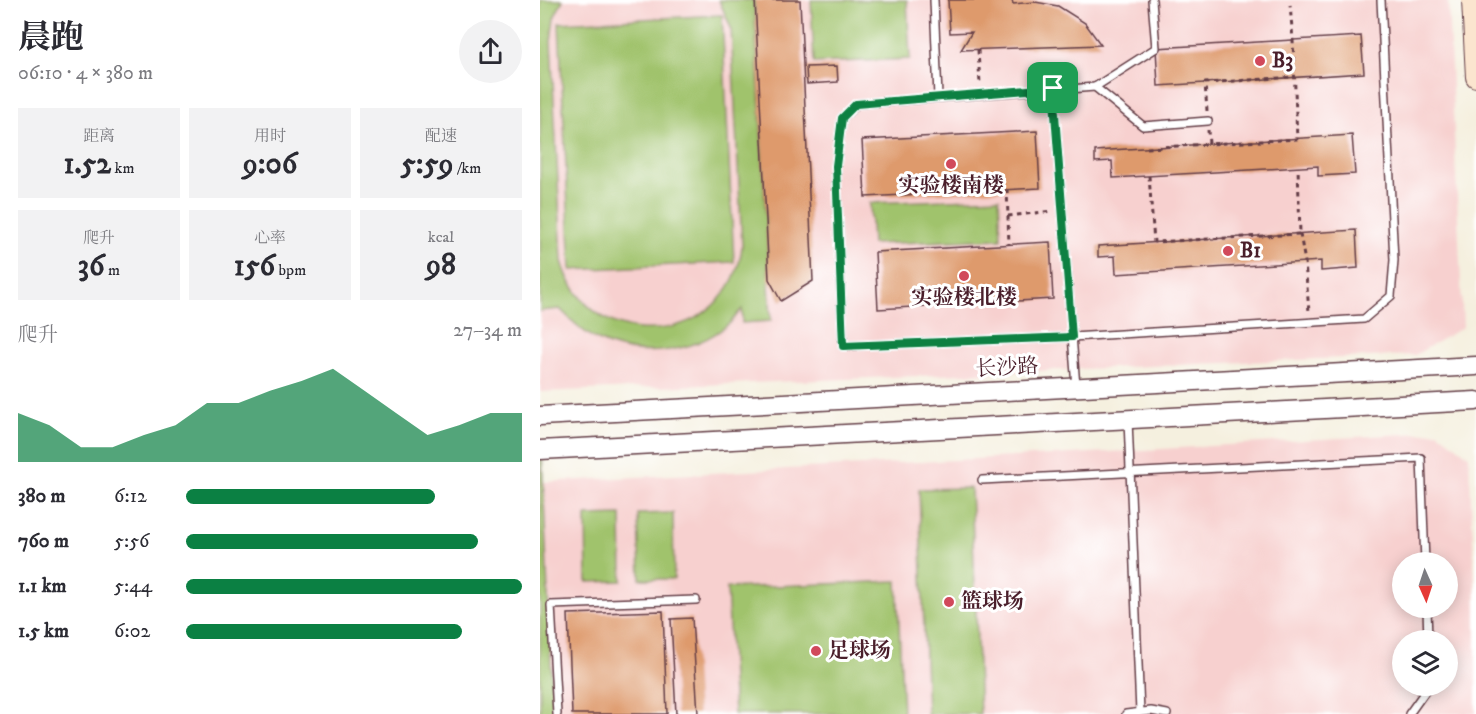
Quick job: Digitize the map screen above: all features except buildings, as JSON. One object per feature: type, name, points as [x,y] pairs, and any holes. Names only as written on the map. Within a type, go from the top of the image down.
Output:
[{"type":"main road","points":[[1472,0],[1476,77]]},
{"type":"street","name":"长沙路","points":[[540,416],[1476,366]]},
{"type":"street","points":[[540,450],[1476,401]]},
{"type":"lane","points":[[934,0],[938,97]]},
{"type":"lane","points":[[1152,0],[1156,48],[1095,87],[1053,88],[856,104],[842,118],[836,166],[843,346],[1072,337],[1364,319],[1391,296],[1394,260],[1381,0]]},
{"type":"lane","points":[[1095,87],[1143,126],[1208,121]]},
{"type":"lane","points":[[1053,88],[1076,387]]},
{"type":"lane","points":[[1128,419],[1140,712]]},
{"type":"lane","points":[[982,480],[1421,458],[1425,552]]},
{"type":"lane","points":[[557,714],[551,605],[696,600]]},
{"type":"lane","points":[[1409,714],[1422,696]]},
{"type":"lane","points":[[1126,714],[1150,711],[1167,714]]},
{"type":"path","points":[[1147,148],[1297,139],[1290,5]]},
{"type":"path","points":[[978,50],[980,94]]},
{"type":"path","points":[[1209,144],[1205,83],[1294,77]]},
{"type":"path","points":[[1298,167],[1300,234],[1305,262],[1310,322]]},
{"type":"path","points":[[1149,176],[1154,242],[1300,234]]},
{"type":"path","points":[[1007,189],[1009,245]]},
{"type":"path","points":[[1008,216],[1062,210]]},
{"type":"shaded area","points":[[540,0],[1448,0],[1463,327],[1415,355],[540,392]]},
{"type":"shaded area","points":[[1438,432],[1469,456],[1476,608],[1476,714],[553,714],[543,482]]},
{"type":"green space","points":[[540,0],[563,0],[554,18],[551,41],[562,261],[577,293],[600,315],[628,327],[658,329],[688,321],[713,305],[733,280],[742,246],[731,28],[719,0],[754,0],[771,321],[742,323],[742,309],[730,323],[699,342],[681,348],[644,351],[625,349],[591,336],[560,309],[540,311]]},
{"type":"green space","points":[[811,0],[907,0],[910,59],[814,63]]},
{"type":"green space","points":[[722,15],[734,262],[571,270],[559,23]]},
{"type":"green space","points":[[999,198],[1001,239],[872,244],[870,203]]},
{"type":"green space","points":[[540,450],[542,450],[553,714],[540,714]]},
{"type":"green space","name":"篮球场","points":[[971,488],[980,714],[927,714],[919,489]]},
{"type":"green space","points":[[673,513],[674,579],[640,579],[638,514]]},
{"type":"green space","points":[[621,515],[622,581],[587,582],[586,516]]},
{"type":"green space","name":"足球场","points":[[897,581],[903,714],[734,714],[727,588]]},
{"type":"place","name":"B3","points":[[1260,61]]},
{"type":"place","name":"实验楼南楼","points":[[951,164]]},
{"type":"place","name":"B1","points":[[1228,251]]},
{"type":"place","name":"实验楼北楼","points":[[964,276]]},
{"type":"place","name":"篮球场","points":[[949,602]]},
{"type":"place","name":"足球场","points":[[816,651]]},
{"type":"route","points":[[1053,88],[1072,337],[843,346],[836,166],[842,118],[856,104],[1053,88]]}]
